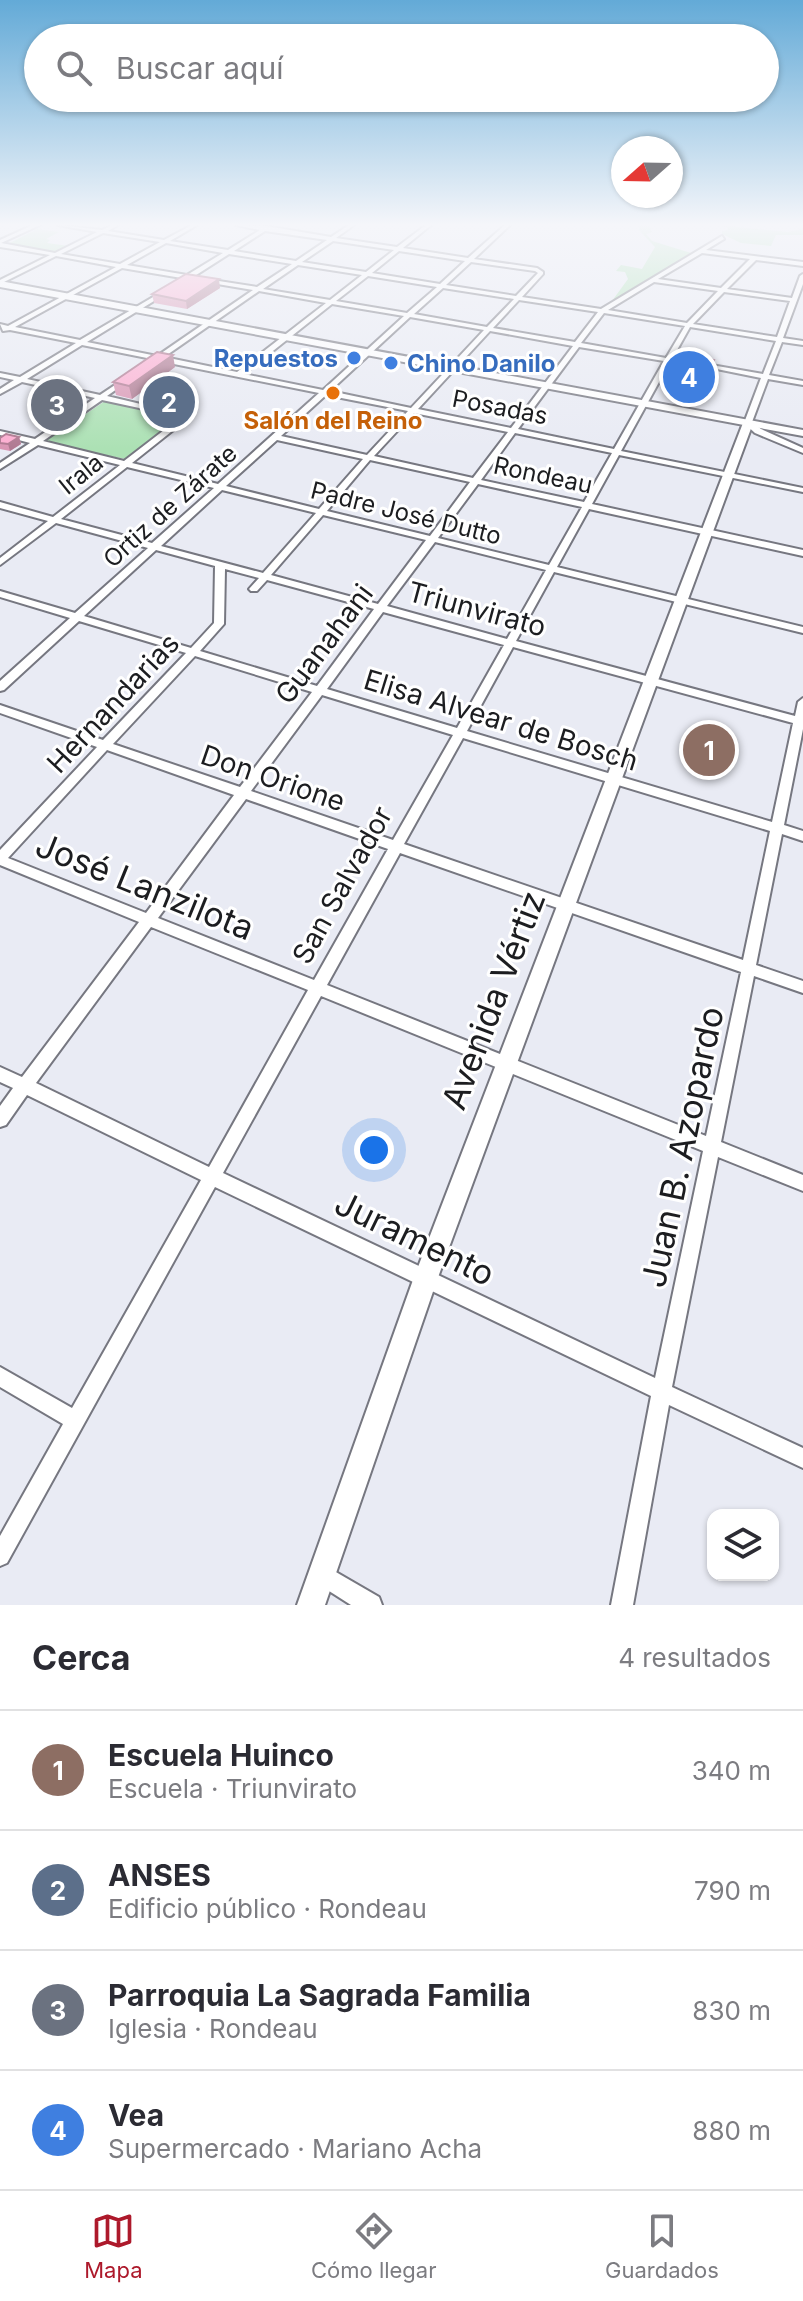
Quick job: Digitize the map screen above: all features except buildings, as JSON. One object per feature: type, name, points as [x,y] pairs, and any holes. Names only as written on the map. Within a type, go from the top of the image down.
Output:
[{"type":"main road","points":[[94,300],[803,433]]},
{"type":"street","points":[[3,329],[59,300]]},
{"type":"street","points":[[0,392],[152,300]]},
{"type":"street","points":[[147,366],[243,300]]},
{"type":"street","points":[[318,300],[675,361]]},
{"type":"street","points":[[238,375],[334,300]]},
{"type":"street","name":"Ortiz de Zárate","points":[[0,687],[324,392],[365,350],[425,300]]},
{"type":"street","points":[[254,589],[369,457],[516,300]]},
{"type":"street","points":[[530,300],[803,343]]},
{"type":"street","name":"Guanahani","points":[[0,1119],[577,344],[602,311],[620,300]]},
{"type":"street","name":"San Salvador","points":[[0,1556],[644,403],[675,361],[689,324],[712,300]]},
{"type":"street","points":[[774,300],[803,309]]},
{"type":"street","points":[[795,300],[748,423],[758,431],[803,451]]},
{"type":"street","name":"Posadas","points":[[3,329],[803,490]]},
{"type":"street","points":[[696,365],[803,383]]},
{"type":"street","points":[[0,467],[135,374]]},
{"type":"street","points":[[0,375],[102,397]]},
{"type":"street","name":"Irala","points":[[0,562],[187,416],[102,397]]},
{"type":"street","name":"Avenida Vértiz","points":[[311,1605],[425,1280],[748,423]]},
{"type":"street","name":"Padre José Dutto","points":[[0,433],[803,630]]},
{"type":"street","name":"Rondeau","points":[[275,437],[803,553]]},
{"type":"street","name":"Triunvirato","points":[[0,505],[801,722]]},
{"type":"street","name":"Hernandarias","points":[[0,859],[193,653],[220,620],[220,564]]},
{"type":"street","name":"Elisa Alvear de Bosch","points":[[0,594],[803,836]]},
{"type":"street","name":"Juan B. Azopardo","points":[[622,1605],[662,1390],[803,702]]},
{"type":"street","name":"Don Orione","points":[[0,709],[803,987]]},
{"type":"street","name":"José Lanzilota","points":[[0,859],[803,1183]]},
{"type":"street","name":"Juramento","points":[[0,1074],[425,1280],[803,1458]]},
{"type":"street","points":[[0,1376],[76,1421]]},
{"type":"street","points":[[322,1575],[371,1605]]},
{"type":"green space","points":[[105,401],[177,419],[125,459],[48,443],[47,440]]},
{"type":"place","name":"Repuestos","points":[[354,358]]},
{"type":"place","name":"Chino Danilo","points":[[391,363]]},
{"type":"place","name":"Vea","points":[[689,377]]},
{"type":"place","name":"Salón del Reino","points":[[333,393]]},
{"type":"place","name":"ANSES","points":[[169,402]]},
{"type":"place","name":"Parroquia La Sagrada Familia","points":[[57,405]]},
{"type":"place","name":"Escuela Huinco","points":[[709,750]]}]
